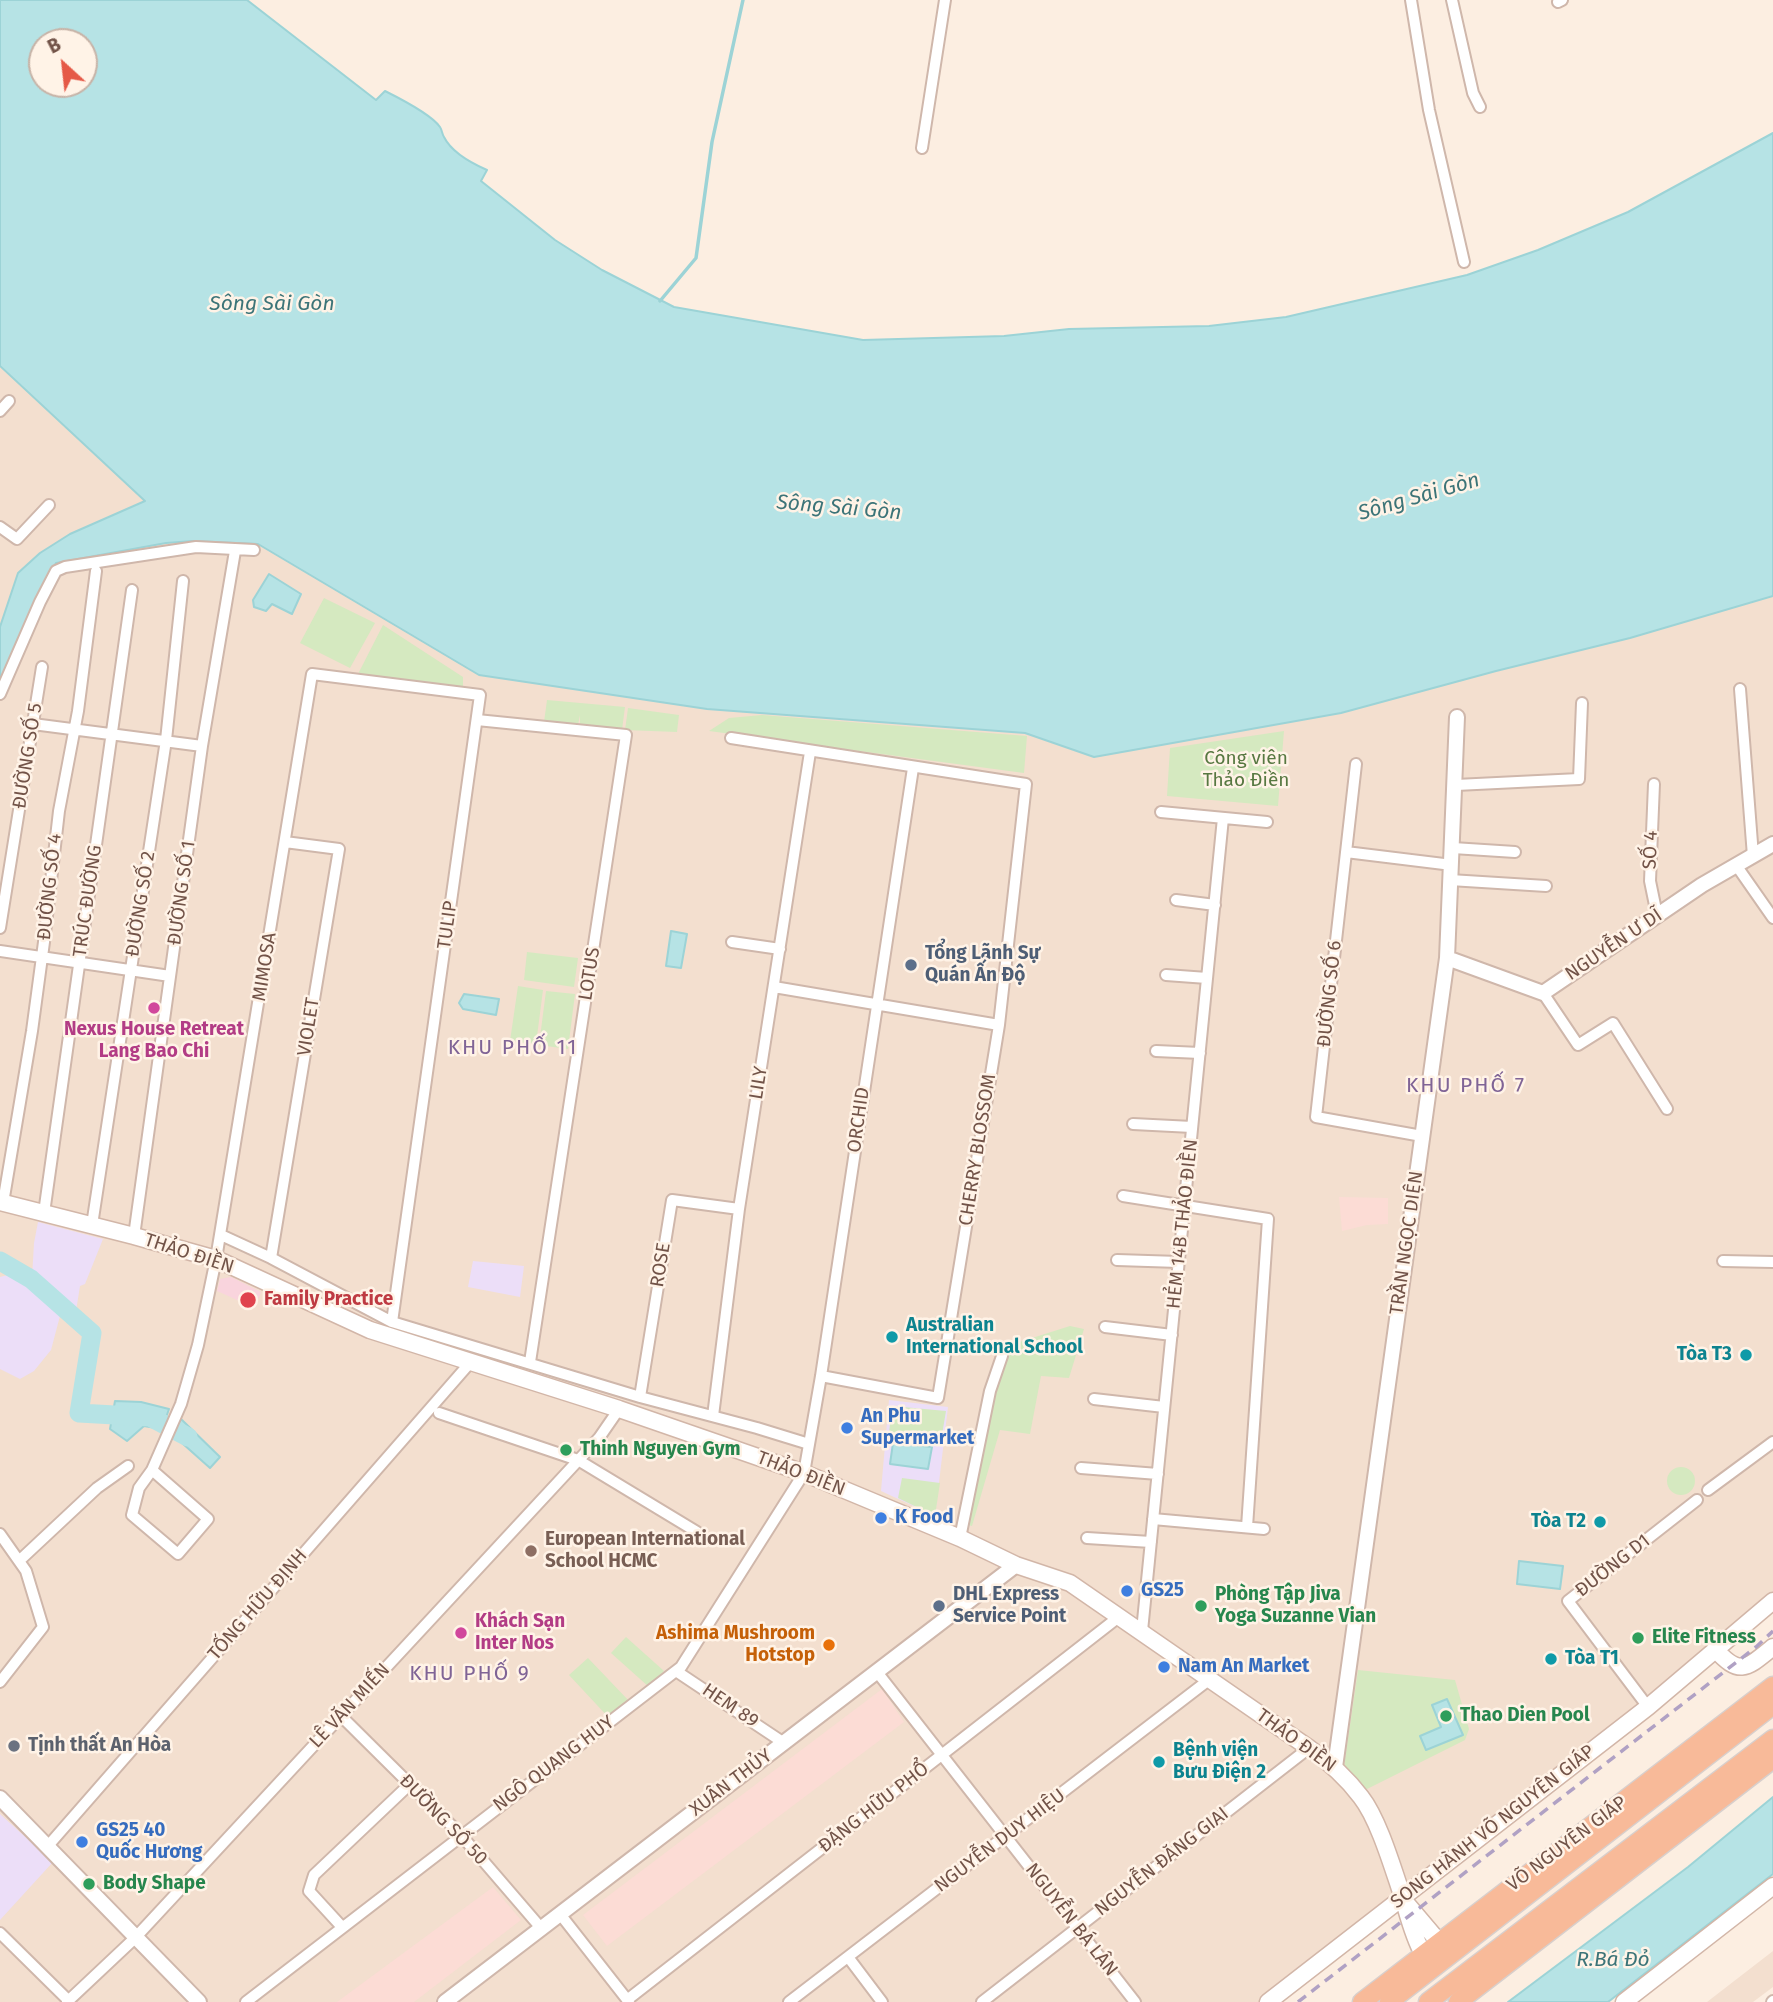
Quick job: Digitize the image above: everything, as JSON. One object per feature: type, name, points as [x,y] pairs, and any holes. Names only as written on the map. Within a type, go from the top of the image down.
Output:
[{"type":"highway","name":"VÕ NGUYÊN GIÁP","points":[[1362,2002],[1773,1686]]},
{"type":"highway","name":"VÕ NGUYÊN GIÁP","points":[[1389,2002],[1773,1705]]},
{"type":"highway","points":[[1428,2002],[1773,1739]]},
{"type":"highway","points":[[1458,2002],[1773,1759]]},
{"type":"main road","name":"THẢO ĐIỀN","points":[[2,1197],[44,1213],[216,1259],[370,1330],[469,1364],[618,1409],[804,1473],[960,1538],[1016,1565],[1070,1583],[1335,1767],[1363,1798],[1372,1817],[1403,1898],[1413,1935],[1423,1954]]},
{"type":"main road","name":"SONG HÀNH VÕ NGUYÊN GIÁP","points":[[1268,2002],[1648,1707],[1773,1601]]},
{"type":"main road","points":[[1715,1649],[1731,1665],[1743,1666],[1755,1662],[1773,1647]]},
{"type":"main road","points":[[1624,2002],[1773,1886]]},
{"type":"main road","name":"THẢO ĐIỀN","points":[[1403,1898],[1439,1942]]},
{"type":"street","points":[[922,148],[945,0]]},
{"type":"street","points":[[1411,0],[1429,110],[1465,262]]},
{"type":"street","points":[[1452,0],[1473,93],[1480,107]]},
{"type":"street","points":[[0,411],[9,401]]},
{"type":"street","points":[[0,527],[17,538],[49,505]]},
{"type":"street","points":[[0,694],[56,571],[65,567],[98,565],[196,547],[254,550]]},
{"type":"street","name":"ĐƯỜNG SỐ 1","points":[[134,1236],[202,746],[235,551]]},
{"type":"street","name":"ĐƯỜNG SỐ 4","points":[[2,1197],[42,957],[58,811],[75,728],[98,565]]},
{"type":"street","name":"ĐƯỜNG SỐ 2","points":[[92,1225],[166,740],[183,581]]},
{"type":"street","name":"TRÚC ĐƯỜNG","points":[[44,1213],[132,590]]},
{"type":"street","name":"ĐƯỜNG SỐ 5","points":[[0,928],[42,667]]},
{"type":"street","name":"TULIP","points":[[312,674],[480,695],[392,1322]]},
{"type":"street","name":"MIMOSA","points":[[152,1470],[208,1519],[178,1554],[132,1515],[139,1488],[152,1470],[181,1404],[198,1345],[221,1235],[312,674]]},
{"type":"street","points":[[1740,689],[1753,856]]},
{"type":"street","points":[[1456,785],[1579,779],[1582,703]]},
{"type":"street","name":"TRẦN NGỌC DIỆN","points":[[1335,1767],[1447,958],[1457,717]]},
{"type":"street","name":"LOTUS","points":[[477,720],[626,735],[530,1362]]},
{"type":"street","points":[[33,724],[202,746]]},
{"type":"street","points":[[731,738],[913,768]]},
{"type":"street","name":"LILY","points":[[713,1416],[739,1209],[810,752]]},
{"type":"street","name":"ĐƯỜNG SỐ 6","points":[[1356,764],[1316,1117],[1422,1136]]},
{"type":"street","name":"CHERRY BLOSSOM","points":[[821,1376],[938,1398],[999,1025],[1026,784],[913,768]]},
{"type":"street","name":"ORCHID","points":[[804,1473],[913,768]]},
{"type":"street","name":"SỐ 4","points":[[1654,784],[1650,881],[1657,915]]},
{"type":"street","points":[[1161,812],[1267,822]]},
{"type":"street","name":"HẺM 14B THẢO ĐIỀN","points":[[1142,1631],[1223,818]]},
{"type":"street","name":"VIOLET","points":[[271,1258],[339,849],[285,842]]},
{"type":"street","name":"NGUYỄN Ư DĨ","points":[[1543,993],[1702,885],[1773,845]]},
{"type":"street","points":[[1453,848],[1515,852]]},
{"type":"street","points":[[1346,852],[1452,865]]},
{"type":"street","points":[[1737,865],[1773,918]]},
{"type":"street","points":[[1450,880],[1546,886]]},
{"type":"street","points":[[1177,900],[1215,905]]},
{"type":"street","points":[[732,942],[780,949]]},
{"type":"street","points":[[0,951],[170,976]]},
{"type":"street","points":[[1447,958],[1543,993],[1578,1045],[1613,1023],[1667,1110]]},
{"type":"street","points":[[1166,975],[1208,978]]},
{"type":"street","points":[[774,987],[999,1025]]},
{"type":"street","points":[[1156,1051],[1200,1053]]},
{"type":"street","points":[[1133,1124],[1192,1127]]},
{"type":"street","points":[[1123,1196],[1268,1219],[1247,1527]]},
{"type":"street","name":"ROSE","points":[[640,1397],[672,1200],[739,1209]]},
{"type":"street","points":[[221,1235],[271,1258],[392,1322],[640,1397],[809,1444]]},
{"type":"street","points":[[1117,1260],[1179,1262]]},
{"type":"street","points":[[1723,1261],[1773,1262]]},
{"type":"street","points":[[1105,1327],[1172,1335]]},
{"type":"street","points":[[960,1538],[990,1391],[1002,1356]]},
{"type":"street","name":"TỐNG HỮU ĐỊNH","points":[[47,1846],[469,1364]]},
{"type":"street","points":[[1094,1399],[1164,1407]]},
{"type":"street","name":"LÊ VĂN MIẾN","points":[[73,2000],[135,1938],[600,1438],[618,1409]]},
{"type":"street","points":[[439,1413],[578,1460],[697,1532]]},
{"type":"street","points":[[1708,1490],[1773,1442]]},
{"type":"street","points":[[20,1560],[97,1488],[128,1466]]},
{"type":"street","points":[[1081,1468],[1158,1474]]},
{"type":"street","name":"NGÔ QUANG HUY","points":[[246,2002],[681,1667],[804,1473]]},
{"type":"street","name":"ĐƯỜNG D1","points":[[1648,1707],[1568,1601],[1697,1500]]},
{"type":"street","points":[[1153,1520],[1264,1529]]},
{"type":"street","points":[[0,1534],[26,1571],[43,1627],[0,1682]]},
{"type":"street","points":[[1087,1538],[1151,1542]]},
{"type":"street","name":"XUÂN THỦY","points":[[445,2002],[1016,1565]]},
{"type":"street","name":"ĐẶNG HỮU PHỔ","points":[[628,2001],[1120,1616]]},
{"type":"street","name":"HEM 89","points":[[676,1671],[784,1742]]},
{"type":"street","name":"NGUYỄN BÁ LÂN","points":[[877,1672],[1135,2002]]},
{"type":"street","name":"NGUYỄN DUY HIỆU","points":[[789,2002],[1210,1679]]},
{"type":"street","name":"ĐƯỜNG SỐ 50","points":[[341,1716],[461,1835],[541,1928]]},
{"type":"street","name":"NGUYỄN ĐĂNG GIAI","points":[[982,2002],[1310,1748]]},
{"type":"street","points":[[342,1927],[309,1891],[314,1875],[410,1784]]},
{"type":"street","points":[[0,1798],[199,2002]]},
{"type":"street","points":[[560,1914],[628,2001]]},
{"type":"street","points":[[0,1933],[73,2000]]},
{"type":"street","points":[[848,1957],[882,2002]]},
{"type":"shaded area","points":[[0,366],[146,502],[258,544],[479,675],[707,709],[1025,733],[1094,757],[1341,713],[1630,638],[1773,596],[1773,1598],[1630,1717],[1259,2002],[0,2002]]},
{"type":"shaded area","points":[[1339,1197],[1388,1198],[1388,1224],[1367,1225],[1342,1231]]},
{"type":"shaded area","points":[[38,1222],[103,1239],[85,1284],[80,1286],[76,1311],[60,1316],[51,1350],[34,1371],[20,1379],[0,1369],[0,1277],[16,1273],[32,1278]]},
{"type":"shaded area","points":[[473,1261],[524,1266],[520,1297],[468,1287]]},
{"type":"shaded area","name":"Family Practice","points":[[231,1277],[261,1292],[255,1308],[217,1291],[220,1279]]},
{"type":"shaded area","points":[[889,1400],[948,1407],[935,1516],[881,1491]]},
{"type":"shaded area","points":[[882,1689],[904,1722],[607,1946],[583,1915]]},
{"type":"shaded area","points":[[0,1814],[53,1862],[0,1920]]},
{"type":"shaded area","points":[[493,1887],[521,1920],[414,2002],[337,2002]]},
{"type":"shaded area","points":[[1773,1951],[1773,1987],[1753,2002],[1707,2002]]},
{"type":"green space","points":[[324,598],[375,623],[350,668],[300,643]]},
{"type":"green space","points":[[383,625],[463,677],[463,688],[358,674]]},
{"type":"green space","points":[[547,700],[625,707],[622,730],[580,726],[580,715],[578,725],[544,722]]},
{"type":"green space","points":[[628,708],[679,715],[677,732],[625,730]]},
{"type":"green space","points":[[762,715],[1027,736],[1024,773],[709,731],[729,718]]},
{"type":"green space","name":"Công viên Thảo Điền","points":[[1284,731],[1278,806],[1167,796],[1170,748]]},
{"type":"green space","points":[[527,952],[578,958],[574,987],[524,980]]},
{"type":"green space","points":[[518,986],[543,990],[536,1044],[510,1041]]},
{"type":"green space","points":[[546,991],[575,994],[568,1049],[539,1045]]},
{"type":"green space","points":[[1070,1326],[1084,1329],[1069,1378],[1041,1376],[1030,1434],[1000,1430],[972,1526],[964,1524],[998,1355],[1010,1345]]},
{"type":"green space","points":[[892,1406],[946,1411],[941,1441],[889,1433]]},
{"type":"green space","points":[[1681,1467],[1691,1471],[1695,1481],[1691,1491],[1681,1495],[1671,1491],[1667,1481],[1671,1471]]},
{"type":"green space","points":[[902,1478],[940,1483],[935,1516],[898,1498]]},
{"type":"green space","points":[[626,1637],[664,1671],[649,1687],[611,1653]]},
{"type":"green space","points":[[588,1658],[629,1701],[610,1719],[569,1675]]},
{"type":"green space","points":[[1358,1670],[1455,1680],[1469,1729],[1465,1740],[1365,1790],[1344,1766]]},
{"type":"water","name":"Sông Sài Gòn","points":[[0,0],[247,0],[376,100],[385,91],[430,117],[457,153],[487,170],[481,181],[555,240],[602,270],[674,307],[863,340],[1004,336],[1069,329],[1209,326],[1286,317],[1467,275],[1538,250],[1628,212],[1773,133],[1773,596],[1630,638],[1341,713],[1094,757],[1025,733],[707,709],[479,675],[258,544],[193,541],[166,543],[56,563],[0,685],[0,627],[18,573],[40,553],[70,534],[145,501],[0,366]]},
{"type":"water","points":[[269,574],[301,594],[292,614],[272,604],[266,611],[254,607],[253,600]]},
{"type":"water","points":[[671,931],[687,934],[681,968],[666,966]]},
{"type":"water","points":[[464,994],[499,999],[496,1015],[463,1009],[459,1003]]},
{"type":"water","points":[[115,1401],[141,1402],[169,1409],[162,1429],[144,1426],[127,1441],[110,1429]]},
{"type":"water","points":[[181,1419],[220,1457],[210,1468],[173,1435]]},
{"type":"water","points":[[893,1443],[932,1447],[928,1469],[890,1464]]},
{"type":"water","points":[[1519,1561],[1563,1566],[1560,1589],[1517,1584]]},
{"type":"water","name":"Thao Dien Pool","points":[[1447,1699],[1463,1735],[1426,1750],[1420,1736],[1441,1727],[1432,1705]]},
{"type":"water","name":"R.Bá Đỏ","points":[[1773,1797],[1773,1874],[1608,2002],[1508,2002],[1688,1867]]},
{"type":"waterway","points":[[660,301],[696,258],[712,142],[743,0]]},
{"type":"waterway","points":[[0,1261],[31,1279],[92,1333],[79,1413],[150,1417],[188,1437]]},
{"type":"railway","points":[[1298,2002],[1756,1647],[1773,1631]]},
{"type":"place","name":"Tổng Lãnh Sự Quán Ấn Độ","points":[[911,965]]},
{"type":"place","name":"Nexus House Retreat Lang Bao Chi","points":[[154,1008]]},
{"type":"place","name":"Family Practice","points":[[248,1300]]},
{"type":"place","name":"Australian International School","points":[[892,1337]]},
{"type":"place","name":"Tòa T3","points":[[1746,1355]]},
{"type":"place","name":"An Phu Supermarket","points":[[847,1428]]},
{"type":"place","name":"Thinh Nguyen Gym","points":[[566,1450]]},
{"type":"place","name":"K Food","points":[[881,1518]]},
{"type":"place","name":"Tòa T2","points":[[1600,1522]]},
{"type":"place","name":"European International School HCMC","points":[[531,1551]]},
{"type":"place","name":"GS25","points":[[1127,1591]]},
{"type":"place","name":"DHL Express Service Point","points":[[939,1606]]},
{"type":"place","name":"Phòng Tập Jiva Yoga Suzanne Vian","points":[[1201,1606]]},
{"type":"place","name":"Khách Sạn Inter Nos","points":[[461,1633]]},
{"type":"place","name":"Elite Fitness","points":[[1638,1638]]},
{"type":"place","name":"Ashima Mushroom Hotstop","points":[[829,1645]]},
{"type":"place","name":"Tòa T1","points":[[1551,1659]]},
{"type":"place","name":"Nam An Market","points":[[1164,1667]]},
{"type":"place","name":"Thao Dien Pool","points":[[1446,1716]]},
{"type":"place","name":"Tịnh thất An Hòa","points":[[14,1746]]},
{"type":"place","name":"Bệnh viện Bưu Điện 2","points":[[1159,1762]]},
{"type":"place","name":"GS25 40 Quốc Hương","points":[[82,1842]]},
{"type":"place","name":"Body Shape","points":[[89,1884]]},
{"type":"district","name":"KHU PHỐ 11","points":[[513,1048]]},
{"type":"district","name":"KHU PHỐ 7","points":[[1466,1086]]},
{"type":"district","name":"KHU PHỐ 9","points":[[470,1674]]}]
